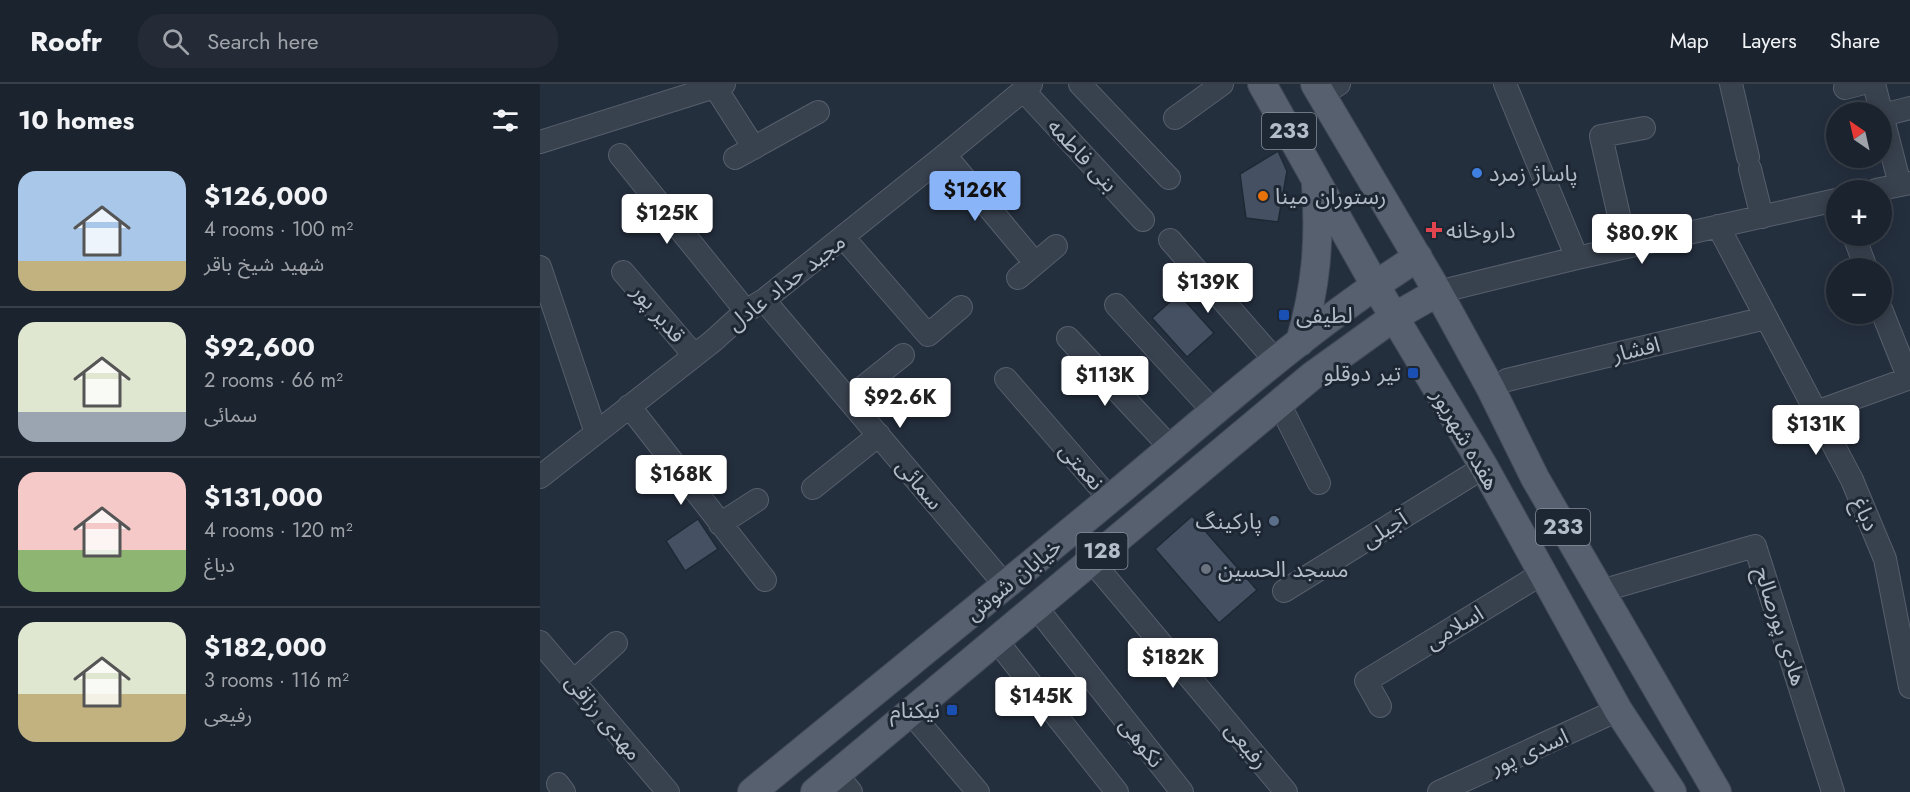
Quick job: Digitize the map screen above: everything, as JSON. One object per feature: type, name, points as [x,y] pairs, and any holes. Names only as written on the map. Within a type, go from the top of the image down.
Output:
[{"type":"main road","name":"هفده شهریور","points":[[1262,84],[1375,285],[1484,467],[1618,710],[1672,792]]},
{"type":"main road","name":"هفده شهریور","points":[[1325,88],[1490,387],[1535,478],[1717,792]]},
{"type":"main road","points":[[1300,342],[1314,285],[1318,245],[1315,177]]},
{"type":"main road","name":"خیابان شوش","points":[[752,792],[1276,361],[1375,285],[1418,257]]},
{"type":"main road","name":"خیابان شوش","points":[[834,786],[910,712],[1311,376],[1394,317],[1438,292]]},
{"type":"street","points":[[1080,84],[1168,178]]},
{"type":"street","points":[[1175,118],[1222,84]]},
{"type":"street","points":[[1505,84],[1577,258]]},
{"type":"street","points":[[1731,84],[1762,217]]},
{"type":"street","points":[[1874,84],[1879,102]]},
{"type":"street","points":[[540,142],[719,85],[745,153],[818,112]]},
{"type":"street","name":"مجید حداد عادل","points":[[540,477],[843,237],[1027,87]]},
{"type":"street","name":"بنی فاطمه","points":[[1027,87],[1143,220]]},
{"type":"street","points":[[1892,113],[1910,108]]},
{"type":"street","points":[[1626,248],[1601,136],[1644,128]]},
{"type":"street","points":[[1892,143],[1905,184]]},
{"type":"street","name":"سمائی","points":[[620,155],[755,306],[848,399],[1006,585]]},
{"type":"street","points":[[945,155],[1027,271],[1056,246]]},
{"type":"street","points":[[1438,292],[1577,258],[1826,202]]},
{"type":"street","name":"دباغ","points":[[1718,226],[1852,480],[1885,559],[1910,687]]},
{"type":"street","points":[[843,237],[928,335],[961,307]]},
{"type":"street","points":[[1170,240],[1276,361]]},
{"type":"street","points":[[540,267],[545,302],[596,433]]},
{"type":"street","name":"قدیر پور","points":[[623,272],[694,355]]},
{"type":"street","points":[[1116,305],[1214,412]]},
{"type":"street","name":"افشار","points":[[1507,380],[1766,318]]},
{"type":"street","points":[[1816,412],[1909,379],[1887,324]]},
{"type":"street","points":[[1068,338],[1171,448]]},
{"type":"street","points":[[848,399],[903,355]]},
{"type":"street","name":"نعمتی","points":[[1006,379],[1110,499]]},
{"type":"street","points":[[1279,403],[1319,483]]},
{"type":"street","points":[[629,406],[765,580]]},
{"type":"street","points":[[813,488],[879,435]]},
{"type":"street","name":"آجیلی","points":[[1284,591],[1484,467]]},
{"type":"street","points":[[720,524],[757,500]]},
{"type":"street","name":"هادی پورصالح","points":[[1601,591],[1755,546],[1833,792]]},
{"type":"street","name":"رفیعی","points":[[1091,560],[1286,792]]},
{"type":"street","name":"اسلامی","points":[[1380,706],[1366,681],[1543,573]]},
{"type":"street","name":"نکوهی","points":[[1036,607],[1182,792]]},
{"type":"street","points":[[996,640],[1117,792]]},
{"type":"street","name":"مهدی رزاقی","points":[[540,642],[668,792]]},
{"type":"street","points":[[574,681],[616,643]]},
{"type":"street","name":"اسدی پور","points":[[1439,792],[1618,710]]},
{"type":"street","points":[[910,712],[978,792]]},
{"type":"building","name":"رستوران مینا","points":[[1278,151],[1287,171],[1278,222],[1246,218],[1240,174]]},
{"type":"building","points":[[1179,294],[1214,333],[1187,357],[1152,318]]},
{"type":"building","name":"مسجد الحسین","points":[[1192,516],[1257,590],[1219,623],[1155,549]]},
{"type":"building","points":[[698,519],[718,549],[685,571],[666,541]]},
{"type":"place","name":"پاساژ زمرد","points":[[1477,173]]},
{"type":"place","name":"رستوران مینا","points":[[1263,196]]},
{"type":"place","name":"داروخانه","points":[[1434,230]]},
{"type":"place","name":"لطیفی","points":[[1284,315]]},
{"type":"place","name":"تیر دوقلو","points":[[1413,373]]},
{"type":"place","name":"پارکینگ","points":[[1274,521]]},
{"type":"place","name":"مسجد الحسین","points":[[1206,569]]},
{"type":"place","name":"نیکنام","points":[[952,710]]}]
